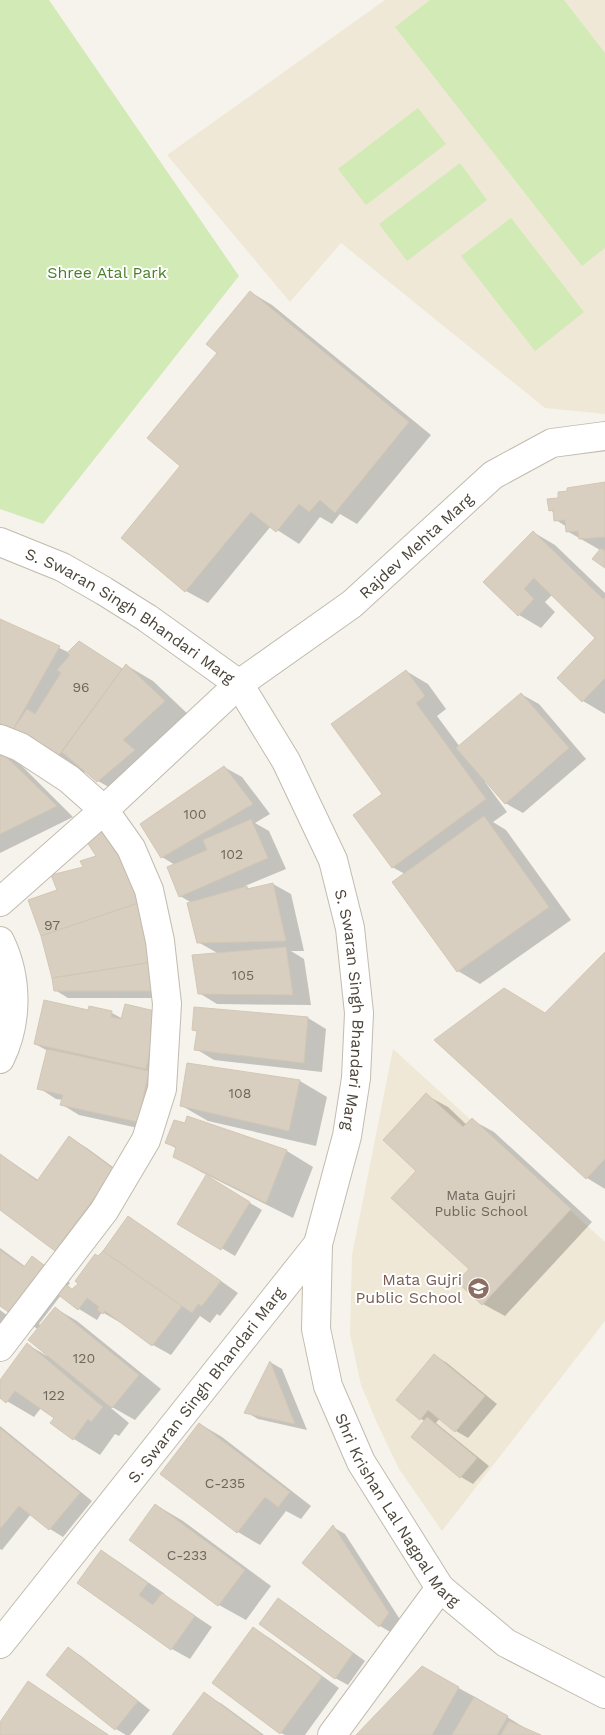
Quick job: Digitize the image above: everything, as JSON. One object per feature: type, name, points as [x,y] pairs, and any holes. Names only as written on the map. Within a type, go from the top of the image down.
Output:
[{"type":"street","name":"Rajdev Mehta Marg","points":[[0,902],[104,810],[239,684],[352,604],[493,475],[552,443],[605,436]]},
{"type":"street","name":"S. Swaran Singh Bhandari Marg","points":[[0,542],[62,566],[147,618],[239,684],[286,761],[332,860],[350,928],[359,1013],[356,1078],[347,1136],[318,1244],[0,1644]]},
{"type":"street","points":[[0,739],[20,747],[69,779],[104,810],[131,848],[149,890],[158,932],[167,1004],[162,1089],[146,1140],[104,1211],[0,1347]]},
{"type":"street","points":[[0,941],[13,977],[14,1012],[5,1049],[0,1059]]},
{"type":"street","name":"Shri Krishan Lal Nagpal Marg","points":[[318,1244],[316,1329],[328,1386],[361,1462],[440,1588],[506,1643],[605,1694]]},
{"type":"street","points":[[332,1735],[440,1588]]},
{"type":"shaded area","points":[[385,0],[605,0],[605,414],[545,408],[341,243],[290,302],[167,155]]},
{"type":"shaded area","name":"Mata Gujri Public School","points":[[393,1049],[605,1242],[605,1321],[442,1531],[399,1469],[377,1423],[361,1385],[350,1334],[352,1255]]},
{"type":"green space","name":"Shree Atal Park","points":[[0,0],[49,0],[239,276],[43,524],[0,509]]},
{"type":"green space","points":[[430,0],[564,0],[605,53],[605,248],[582,266],[395,27]]},
{"type":"green space","points":[[418,108],[446,144],[366,205],[338,169]]},
{"type":"green space","points":[[460,163],[487,200],[407,261],[379,224]]},
{"type":"green space","points":[[511,218],[584,312],[535,351],[461,256]]},
{"type":"building","points":[[250,291],[409,422],[335,513],[320,500],[309,512],[299,504],[276,532],[251,512],[185,592],[121,538],[180,466],[147,438],[217,353],[206,344]]},
{"type":"building","points":[[605,482],[605,537],[579,539],[578,531],[566,532],[565,520],[554,521],[553,510],[549,511],[547,499],[558,498],[558,492],[567,491],[567,488]]},
{"type":"building","points":[[533,531],[603,599],[605,597],[605,678],[582,702],[557,678],[595,638],[534,578],[524,589],[534,599],[518,616],[483,582]]},
{"type":"building","points":[[601,548],[605,551],[605,568],[592,559]]},
{"type":"building","points":[[0,619],[60,646],[12,731],[0,725]]},
{"type":"building","points":[[79,641],[122,669],[56,759],[12,731],[27,709],[35,714],[61,673],[57,670],[70,655],[67,653]]},
{"type":"building","points":[[126,664],[165,701],[123,740],[135,750],[97,782],[62,752]]},
{"type":"building","points":[[406,670],[425,696],[416,703],[486,799],[392,868],[353,815],[382,794],[331,724]]},
{"type":"building","points":[[521,693],[569,748],[505,804],[456,748]]},
{"type":"building","points":[[0,751],[57,806],[0,834]]},
{"type":"building","points":[[224,766],[253,804],[161,858],[140,824]]},
{"type":"building","points":[[484,816],[549,907],[457,972],[392,882]]},
{"type":"building","points":[[251,819],[268,858],[179,897],[167,867],[207,850],[203,840]]},
{"type":"building","points":[[107,827],[123,858],[138,903],[41,936],[28,900],[57,890],[51,875],[83,867],[80,861],[96,856],[87,842]]},
{"type":"building","points":[[273,883],[286,941],[197,943],[187,903],[247,886],[247,889]]},
{"type":"building","points":[[138,903],[153,962],[52,978],[41,936]]},
{"type":"building","points":[[286,947],[293,995],[198,994],[192,955]]},
{"type":"building","points":[[605,952],[605,1159],[586,1179],[434,1040],[504,988],[545,1013]]},
{"type":"building","points":[[153,962],[153,991],[54,991],[52,978]]},
{"type":"building","points":[[44,1000],[88,1010],[89,1006],[112,1011],[111,1017],[121,1019],[125,1004],[155,1011],[150,1031],[154,1032],[146,1069],[34,1044]]},
{"type":"building","points":[[194,1007],[308,1017],[304,1063],[194,1050],[197,1031],[192,1030]]},
{"type":"building","points":[[47,1049],[149,1071],[138,1122],[60,1105],[63,1095],[37,1089]]},
{"type":"building","points":[[187,1063],[300,1080],[289,1131],[180,1106]]},
{"type":"building","points":[[426,1093],[463,1127],[472,1118],[571,1209],[482,1305],[457,1282],[469,1269],[391,1198],[416,1171],[383,1140]]},
{"type":"building","points":[[187,1116],[287,1150],[266,1203],[173,1157],[176,1147],[165,1143],[174,1120],[185,1123]]},
{"type":"building","points":[[69,1136],[115,1170],[55,1251],[0,1210],[0,1154],[37,1181]]},
{"type":"building","points":[[206,1175],[250,1202],[221,1250],[177,1224]]},
{"type":"building","points":[[128,1216],[221,1281],[202,1306],[198,1304],[192,1313],[103,1251]]},
{"type":"building","points":[[0,1250],[24,1267],[32,1256],[53,1272],[18,1319],[0,1306]]},
{"type":"building","points":[[103,1251],[182,1306],[152,1346],[105,1311],[103,1314],[97,1310],[99,1307],[87,1298],[78,1310],[56,1293],[63,1283],[72,1289],[78,1284],[75,1281],[95,1254],[98,1256]]},
{"type":"building","points":[[55,1307],[139,1375],[112,1408],[28,1340]]},
{"type":"building","points":[[27,1343],[103,1407],[91,1422],[88,1419],[73,1440],[50,1423],[54,1418],[15,1391],[6,1403],[0,1398],[0,1380]]},
{"type":"building","points":[[434,1354],[485,1396],[455,1432],[428,1410],[420,1420],[396,1400]]},
{"type":"building","points":[[270,1361],[295,1424],[244,1413]]},
{"type":"building","points":[[427,1417],[477,1458],[460,1478],[411,1437]]},
{"type":"building","points":[[199,1423],[290,1492],[278,1507],[265,1497],[237,1533],[160,1474]]},
{"type":"building","points":[[0,1428],[80,1493],[49,1530],[19,1506],[0,1529]]},
{"type":"building","points":[[155,1504],[245,1570],[218,1606],[129,1540]]},
{"type":"building","points":[[333,1525],[389,1613],[379,1627],[302,1563]]},
{"type":"building","points":[[101,1550],[148,1583],[139,1595],[153,1605],[162,1593],[195,1616],[171,1650],[77,1583]]},
{"type":"building","points":[[278,1598],[353,1653],[335,1679],[259,1624]]},
{"type":"building","points":[[253,1627],[322,1677],[280,1734],[212,1683]]},
{"type":"building","points":[[68,1647],[138,1701],[115,1730],[46,1675]]},
{"type":"building","points":[[422,1666],[459,1687],[432,1735],[356,1735]]},
{"type":"building","points":[[28,1681],[108,1735],[0,1735],[0,1722]]},
{"type":"building","points":[[204,1692],[262,1735],[172,1735]]},
{"type":"building","points":[[474,1697],[508,1716],[497,1735],[452,1735]]},
{"type":"building","points":[[509,1721],[541,1735],[501,1735]]},
{"type":"place","name":"Mata Gujri Public School","points":[[478,1288]]}]
